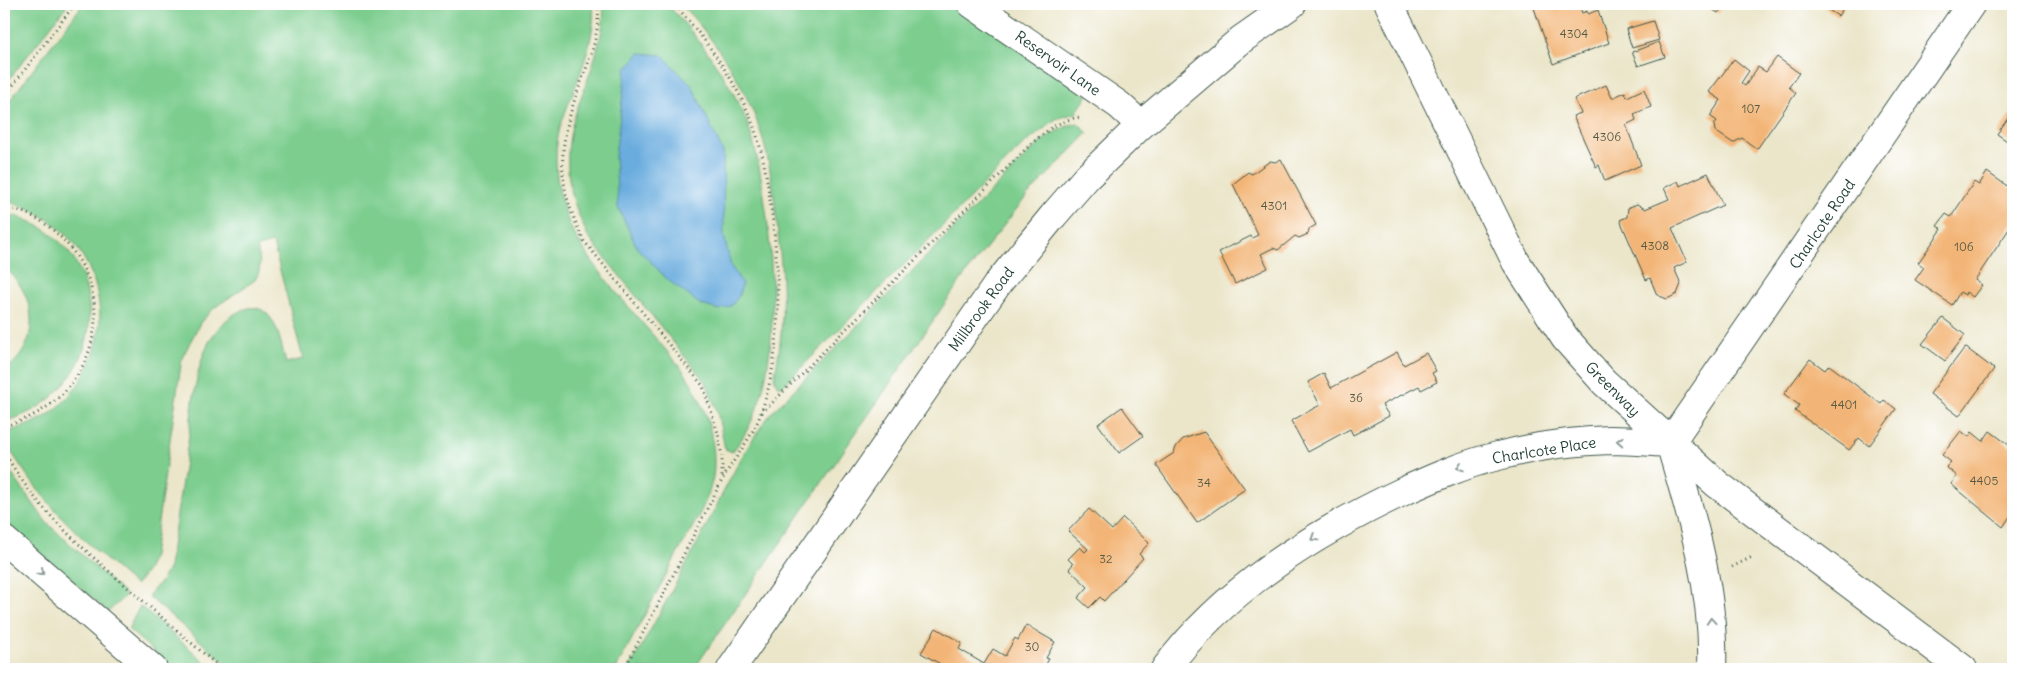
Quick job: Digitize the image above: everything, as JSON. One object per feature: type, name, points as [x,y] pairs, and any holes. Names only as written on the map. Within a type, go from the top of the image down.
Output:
[{"type":"street","name":"Reservoir Lane","points":[[972,4],[1119,105],[1141,125]]},
{"type":"street","name":"Millbrook Road","points":[[731,669],[999,282],[1086,178],[1141,125],[1242,39],[1292,4]]},
{"type":"street","name":"Greenway","points":[[1390,4],[1400,30],[1516,262],[1565,338],[1604,382],[1670,444],[1717,484],[1963,669]]},
{"type":"street","name":"Charlcote Road","points":[[1670,444],[1971,4]]},
{"type":"street","name":"Charlcote Place","points":[[1165,669],[1226,604],[1291,554],[1327,530],[1456,468],[1532,449],[1609,440],[1670,444]]},
{"type":"street","points":[[1670,444],[1691,513],[1703,567],[1710,614],[1712,669]]},
{"type":"street","points":[[4,540],[153,669]]},
{"type":"path","points":[[4,97],[75,4]]},
{"type":"path","points":[[598,4],[597,35],[564,136],[562,163],[567,199],[572,216],[584,241],[703,386],[718,434],[722,457],[722,480]]},
{"type":"path","points":[[674,4],[710,48],[731,78],[746,107],[759,142],[767,176],[778,274],[779,314],[776,350],[761,415]]},
{"type":"path","points":[[624,669],[722,480],[761,415],[1045,131],[1060,123],[1085,116]]},
{"type":"path","points":[[4,207],[37,218],[58,234],[76,254],[88,276],[94,302],[95,328],[89,353],[78,377],[62,397],[41,413],[21,422],[4,426]]},
{"type":"path","points":[[4,451],[28,490],[75,540],[222,669]]},
{"type":"path","points":[[1727,568],[1752,557]]},
{"type":"green space","points":[[4,4],[68,4],[4,86]]},
{"type":"green space","points":[[83,4],[593,4],[591,36],[583,67],[565,113],[557,142],[557,173],[562,204],[574,233],[592,261],[689,379],[706,414],[714,452],[713,477],[706,501],[616,669],[232,669],[148,596],[162,580],[169,567],[195,387],[204,353],[212,337],[231,316],[249,308],[258,308],[265,312],[276,327],[286,363],[303,359],[273,243],[257,247],[260,262],[259,272],[255,280],[214,308],[200,323],[182,358],[153,556],[146,572],[135,585],[72,528],[30,480],[6,443],[4,436],[7,432],[43,418],[55,410],[70,395],[83,377],[95,350],[100,322],[98,295],[89,269],[75,245],[56,226],[32,211],[4,201],[4,108]]},
{"type":"green space","points":[[603,4],[667,4],[698,41],[734,94],[747,121],[755,148],[761,176],[770,246],[772,276],[771,340],[767,371],[759,401],[748,428],[732,452],[725,449],[717,411],[707,384],[589,238],[571,191],[568,161],[571,129],[600,38],[603,24]]},
{"type":"green space","points":[[681,4],[956,4],[1088,95],[1076,113],[1056,119],[1022,146],[783,386],[778,386],[774,378],[782,324],[781,271],[771,175],[763,140],[749,102],[730,67],[707,34]]},
{"type":"green space","points":[[1078,123],[1088,133],[1026,197],[961,280],[694,669],[629,669],[753,438],[772,412],[1029,153],[1052,134]]},
{"type":"green space","points":[[4,213],[41,227],[68,251],[84,281],[90,314],[84,348],[68,379],[42,405],[4,422],[4,371],[17,360],[25,347],[30,334],[31,319],[29,305],[23,291],[15,278],[4,267]]},
{"type":"green space","points":[[4,463],[47,523],[126,595],[108,612],[4,521]]},
{"type":"green space","points":[[140,606],[213,669],[174,669],[128,629]]},
{"type":"water","points":[[640,53],[662,55],[692,86],[723,152],[724,236],[731,266],[742,283],[739,296],[731,306],[719,310],[701,305],[668,280],[637,248],[618,207],[615,156],[626,69]]},
{"type":"building","points":[[1579,4],[1582,13],[1587,11],[1588,14],[1598,10],[1609,43],[1553,64],[1533,5]]},
{"type":"building","points":[[1704,4],[1725,4],[1718,13]]},
{"type":"building","points":[[1819,4],[1846,4],[1838,16]]},
{"type":"building","points":[[1653,21],[1659,40],[1632,48],[1626,29]]},
{"type":"building","points":[[1659,42],[1665,57],[1638,66],[1632,52]]},
{"type":"building","points":[[1777,57],[1799,73],[1789,87],[1796,93],[1757,149],[1742,138],[1733,143],[1715,131],[1714,125],[1717,121],[1710,116],[1721,100],[1709,92],[1734,59],[1749,71],[1741,83],[1745,86],[1758,67],[1766,72]]},
{"type":"building","points":[[1606,85],[1612,98],[1625,92],[1627,97],[1644,89],[1651,107],[1634,114],[1636,120],[1626,125],[1641,165],[1605,181],[1599,165],[1596,167],[1573,116],[1581,113],[1574,99]]},
{"type":"building","points":[[2013,111],[2013,145],[1997,134]]},
{"type":"building","points":[[1281,159],[1316,225],[1309,229],[1308,234],[1299,238],[1295,236],[1278,250],[1273,248],[1261,254],[1268,268],[1235,284],[1219,252],[1251,236],[1252,238],[1258,235],[1233,184],[1248,172],[1252,174],[1270,161],[1275,162]]},
{"type":"building","points":[[1987,172],[2013,190],[2013,223],[1975,280],[1982,285],[1973,297],[1966,292],[1965,295],[1960,292],[1952,305],[1915,280],[1924,267],[1918,263],[1942,229],[1937,226],[1946,214],[1951,217],[1974,182],[1979,185]]},
{"type":"building","points":[[1708,173],[1723,205],[1672,228],[1687,262],[1674,268],[1681,284],[1677,294],[1667,299],[1657,295],[1650,278],[1646,280],[1620,220],[1627,217],[1628,208],[1637,204],[1645,209],[1669,199],[1664,188],[1678,181],[1680,186]]},
{"type":"building","points":[[1943,318],[1965,335],[1945,361],[1922,344]]},
{"type":"building","points":[[1965,347],[1994,369],[1959,416],[1930,394]]},
{"type":"building","points":[[1397,352],[1404,365],[1426,353],[1436,371],[1432,373],[1437,382],[1421,390],[1419,386],[1382,405],[1389,416],[1353,435],[1350,429],[1308,452],[1291,421],[1320,405],[1308,382],[1324,373],[1331,388]]},
{"type":"building","points":[[1810,359],[1825,370],[1829,365],[1881,404],[1884,400],[1896,409],[1869,446],[1859,438],[1849,450],[1795,411],[1799,405],[1784,394]]},
{"type":"building","points":[[1122,407],[1143,436],[1119,453],[1098,424]]},
{"type":"building","points":[[1961,431],[1969,437],[1972,432],[1983,441],[1990,431],[2013,448],[2013,512],[2003,527],[1951,484],[1957,476],[1946,467],[1951,462],[1942,455]]},
{"type":"building","points":[[1204,432],[1245,489],[1197,523],[1156,465],[1174,453],[1176,447],[1183,439]]},
{"type":"building","points":[[1089,509],[1112,530],[1123,518],[1149,543],[1139,554],[1143,558],[1104,601],[1100,597],[1089,608],[1078,598],[1088,587],[1069,569],[1073,564],[1068,559],[1080,547],[1085,552],[1088,549],[1068,531]]},
{"type":"building","points":[[1026,625],[1055,642],[1046,658],[1049,659],[1043,669],[958,669],[952,666],[949,669],[921,653],[936,628],[962,643],[959,649],[984,664],[993,649],[1005,656],[1015,638],[1018,640]]}]
